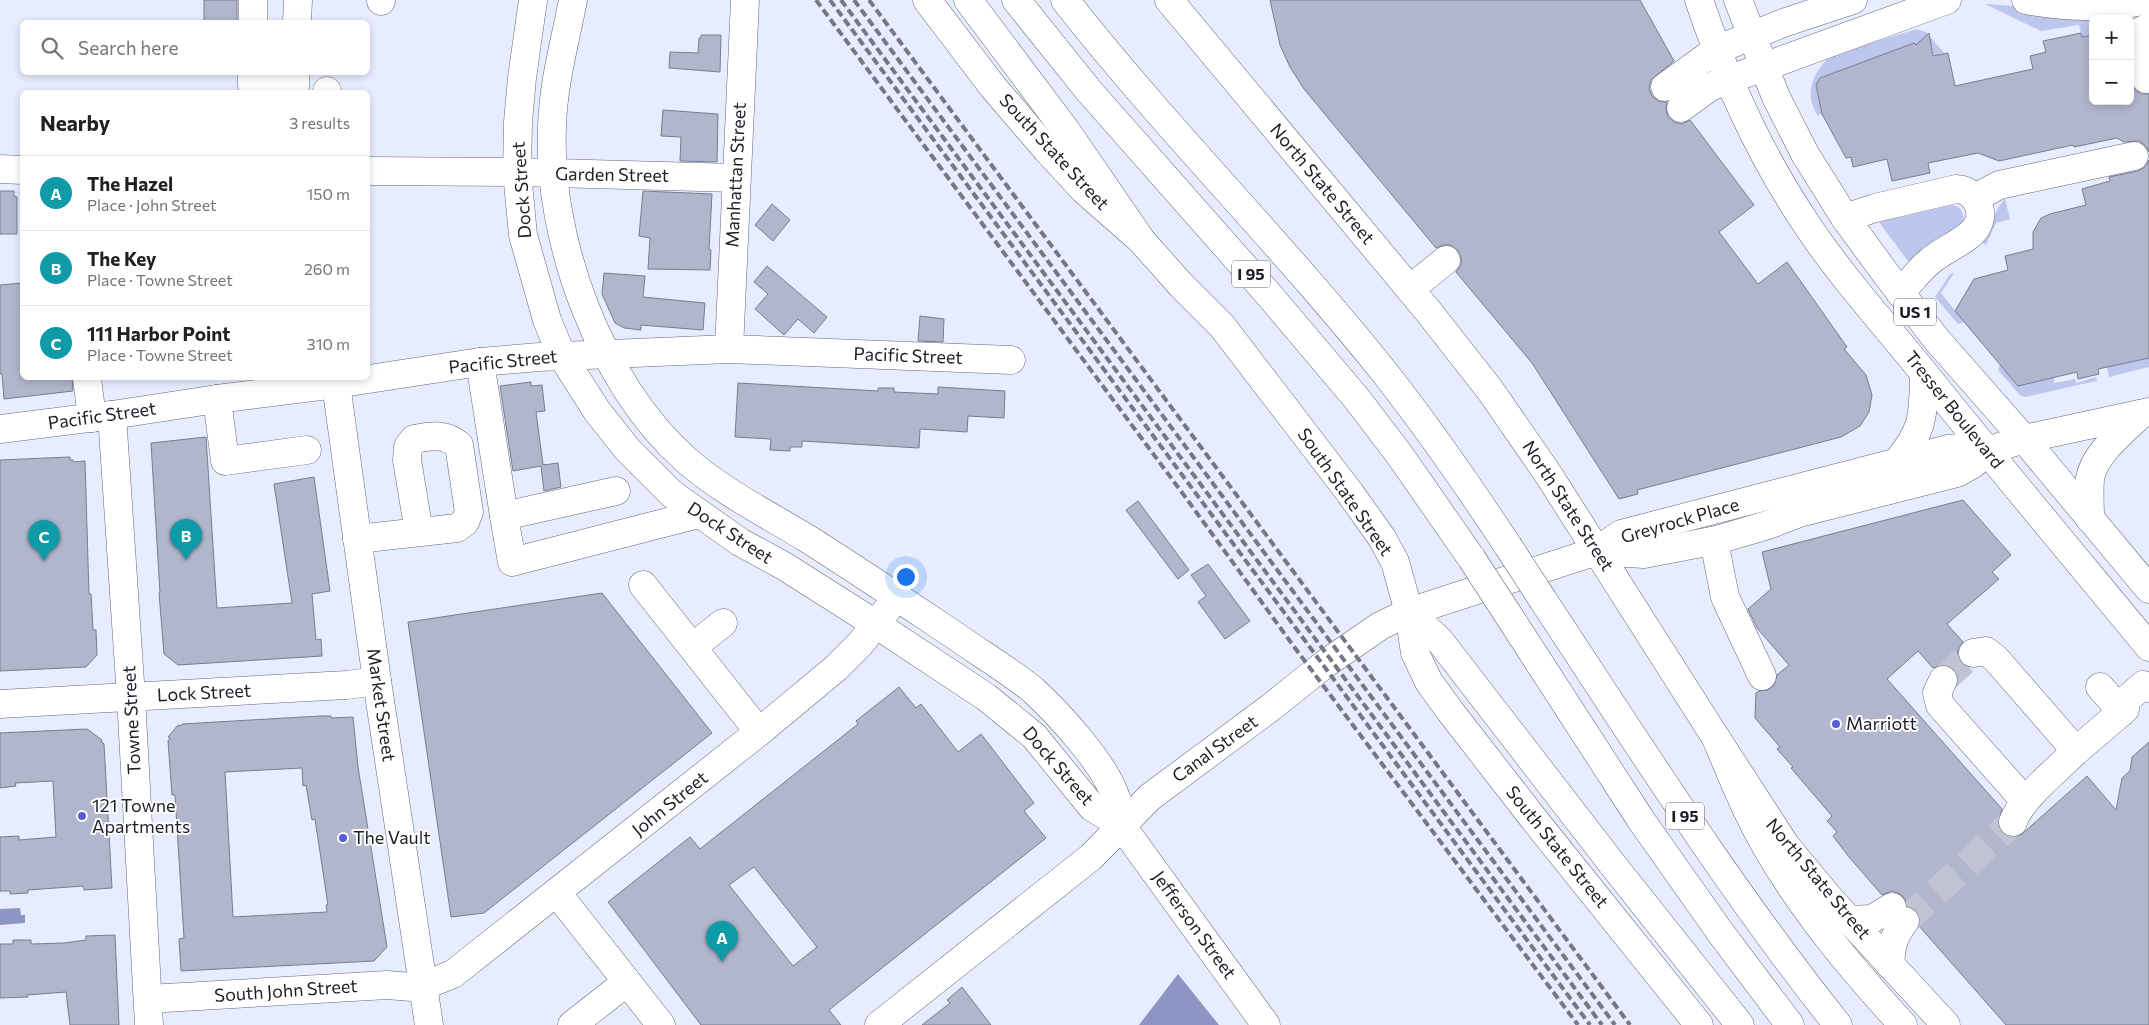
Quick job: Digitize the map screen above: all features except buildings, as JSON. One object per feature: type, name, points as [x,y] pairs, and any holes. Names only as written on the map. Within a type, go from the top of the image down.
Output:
[{"type":"main road","points":[[253,20],[254,0]]},
{"type":"main road","points":[[297,20],[298,0]]},
{"type":"main road","name":"Dock Street","points":[[573,0],[554,102],[552,126],[553,173],[561,226],[571,269],[584,308],[608,355],[646,416],[686,460],[715,482],[896,596],[1015,676],[1048,704],[1084,747],[1108,780],[1117,798],[1121,825]]},
{"type":"main road","name":"Manhattan Street","points":[[729,349],[745,0]]},
{"type":"main road","name":"South State Street","points":[[927,0],[993,86],[1047,150],[1084,190],[1141,240],[1181,285],[1222,326],[1355,499],[1389,550],[1400,575],[1409,612],[1415,653],[1429,682],[1450,712],[1699,1025]]},
{"type":"main road","points":[[968,0],[1068,132],[1141,240]]},
{"type":"main road","name":"I 95","points":[[1016,0],[1089,91],[1276,303],[1357,399],[1399,454],[1472,559],[1647,828],[1720,932],[1790,1025]]},
{"type":"main road","name":"I 95","points":[[1065,0],[1119,66],[1323,299],[1385,373],[1443,450],[1508,546],[1706,848],[1785,957],[1838,1025]]},
{"type":"main road","name":"North State Street","points":[[1169,0],[1410,289],[1490,390],[1530,447],[1786,846],[1849,920],[1946,1025]]},
{"type":"main road","name":"Tresser Boulevard","points":[[1699,0],[1728,80],[1769,163],[1804,221],[1987,451],[2149,647]]},
{"type":"main road","name":"Tresser Boulevard","points":[[1738,0],[1776,97],[1805,154],[1845,218],[1937,340],[2024,439],[2149,589]]},
{"type":"main road","points":[[1853,0],[1786,22],[1716,50],[1673,98],[1710,87],[1916,5],[1947,0]]},
{"type":"main road","points":[[2031,1],[2140,13],[2137,38],[2146,79]]},
{"type":"main road","name":"Dock Street","points":[[530,5],[520,94],[517,172],[519,207],[527,252],[547,320],[562,356],[597,410],[627,449],[672,494],[740,542],[784,566],[877,624],[986,697],[1013,717],[1034,736],[1054,758],[1092,807],[1121,825]]},
{"type":"main road","points":[[252,75],[252,85],[295,86],[295,75]]},
{"type":"main road","points":[[1975,198],[1999,185],[2134,156]]},
{"type":"main road","points":[[0,169],[20,170]]},
{"type":"main road","name":"Garden Street","points":[[370,171],[517,172],[736,178]]},
{"type":"main road","points":[[1845,218],[1875,208],[1956,189],[1966,190],[1975,198],[1980,216],[1975,230],[1929,262],[1900,293]]},
{"type":"main road","points":[[1410,289],[1446,260]]},
{"type":"main road","name":"Pacific Street","points":[[370,379],[480,362],[562,356],[729,349],[1011,360]]},
{"type":"main road","points":[[480,362],[512,562],[699,514]]},
{"type":"main road","points":[[1897,462],[1912,444],[1924,412],[1924,373]]},
{"type":"main road","name":"Towne Street","points":[[88,380],[102,417],[131,697],[148,1012]]},
{"type":"main road","name":"Pacific Street","points":[[0,429],[102,417],[217,399],[293,383],[336,384],[362,380]]},
{"type":"main road","name":"Market Street","points":[[336,384],[377,681],[429,1025]]},
{"type":"main road","points":[[217,399],[225,461],[307,450]]},
{"type":"main road","points":[[2090,519],[2090,479],[2092,471],[2103,453],[2145,413]]},
{"type":"main road","name":"Greyrock Place","points":[[1597,551],[1644,554],[1714,541],[1771,524],[1799,513],[1957,473],[1973,464],[1987,451],[2024,439],[2145,413]]},
{"type":"main road","name":"Greyrock Place","points":[[1597,551],[1621,534],[1897,462],[1948,449],[1968,447],[1987,451]]},
{"type":"main road","points":[[504,516],[616,491]]},
{"type":"main road","points":[[357,539],[419,532]]},
{"type":"main road","points":[[1714,541],[1725,597],[1762,676]]},
{"type":"main road","name":"Canal Street","points":[[879,1025],[1091,857],[1150,797],[1270,708],[1325,664],[1380,626],[1409,612],[1597,551]]},
{"type":"main road","points":[[643,585],[759,732]]},
{"type":"main road","name":"John Street","points":[[423,986],[463,968],[759,732],[836,668],[877,624],[896,596]]},
{"type":"main road","points":[[1409,612],[1440,642],[1740,1025]]},
{"type":"main road","points":[[693,647],[723,623]]},
{"type":"main road","points":[[1973,654],[1986,651],[1996,659],[2076,751]]},
{"type":"main road","points":[[1943,680],[1937,693],[1940,705],[2015,812],[2076,751],[2132,706]]},
{"type":"main road","name":"Lock Street","points":[[0,704],[347,685],[377,681]]},
{"type":"main road","points":[[2132,706],[2126,700],[2143,685],[2149,688]]},
{"type":"main road","points":[[2100,687],[2132,706]]},
{"type":"main road","points":[[1716,738],[1746,809],[1764,843],[1788,880],[1832,945],[1903,1025]]},
{"type":"main road","name":"Jefferson Street","points":[[1121,825],[1266,1025]]},
{"type":"main road","points":[[558,893],[660,1025]]},
{"type":"main road","points":[[1849,920],[1872,919],[1898,914],[1890,965]]},
{"type":"main road","points":[[572,1025],[627,982]]},
{"type":"main road","name":"South John Street","points":[[148,1012],[387,985],[423,986]]},
{"type":"shaded area","points":[[1985,4],[2026,8],[2089,18],[2089,36],[2082,37],[2079,25],[2041,31]]},
{"type":"shaded area","points":[[1917,29],[1926,32],[1945,54],[1821,78],[1816,85],[1822,113],[1818,116],[1811,99],[1812,84],[1819,69],[1831,55]]},
{"type":"shaded area","points":[[2005,199],[2010,219],[1996,223],[1986,245],[1983,243],[1987,238],[1997,210]]},
{"type":"shaded area","points":[[1951,205],[1958,207],[1962,212],[1964,218],[1962,225],[1913,268],[1876,218],[1906,216]]},
{"type":"shaded area","points":[[1954,273],[1941,293],[1964,322],[1958,324],[1935,297],[1950,274]]},
{"type":"shaded area","points":[[2149,358],[2149,367],[2109,377],[2107,367]]},
{"type":"shaded area","points":[[2000,364],[2018,386],[2054,377],[2054,383],[2075,379],[2076,383],[2096,377],[2097,379],[2096,381],[2025,397],[2020,395],[1998,370]]},
{"type":"shaded area","points":[[20,908],[21,915],[25,915],[25,923],[0,925],[0,909]]},
{"type":"shaded area","points":[[1178,974],[1219,1025],[1139,1025]]},
{"type":"tunnel","points":[[1943,680],[1973,653]]},
{"type":"tunnel","points":[[1905,921],[2013,822]]},
{"type":"railway","points":[[816,0],[1186,498],[1295,648],[1578,1025]]},
{"type":"railway","points":[[830,0],[1590,1025]]},
{"type":"railway","points":[[841,0],[1602,1025]]},
{"type":"railway","points":[[854,0],[1615,1025]]},
{"type":"railway","points":[[869,0],[1630,1025]]},
{"type":"place","name":"The Key","points":[[186,560]]},
{"type":"place","name":"111 Harbor Point","points":[[44,561]]},
{"type":"place","name":"Marriott","points":[[1836,724]]},
{"type":"place","name":"121 Towne Apartments","points":[[82,816]]},
{"type":"place","name":"The Vault","points":[[343,838]]},
{"type":"place","name":"The Hazel","points":[[722,962]]}]
